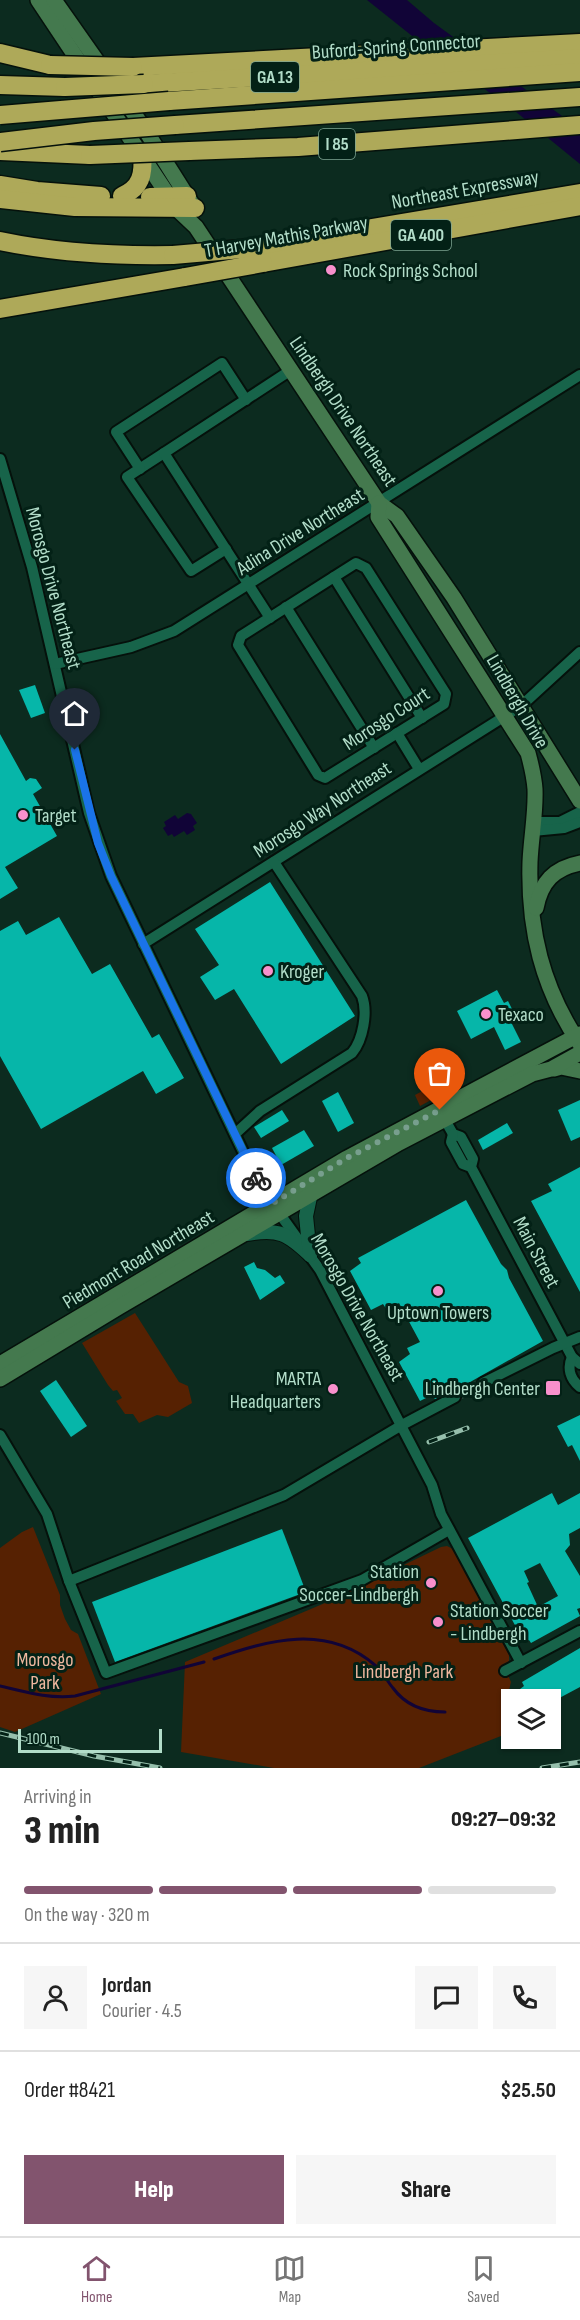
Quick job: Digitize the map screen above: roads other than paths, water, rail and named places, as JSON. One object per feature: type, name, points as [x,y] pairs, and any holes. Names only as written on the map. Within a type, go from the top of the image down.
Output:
[{"type":"highway","name":"Buford-Spring Connector","points":[[0,61],[133,67],[580,43]]},
{"type":"highway","points":[[0,53],[50,65]]},
{"type":"highway","name":"Buford-Spring Connector","points":[[0,85],[65,87],[144,84],[580,58]]},
{"type":"highway","points":[[0,115],[580,72]]},
{"type":"highway","points":[[0,142],[94,131],[580,97]]},
{"type":"highway","name":"I 85","points":[[0,151],[90,155],[189,152],[298,147],[580,125]]},
{"type":"highway","points":[[122,196],[136,188],[141,179],[142,154]]},
{"type":"highway","points":[[0,185],[83,195],[122,196],[185,208]]},
{"type":"highway","name":"Northeast Expressway","points":[[0,241],[75,253],[117,256],[259,255],[577,198]]},
{"type":"highway","points":[[0,199],[75,207],[185,208]]},
{"type":"highway","name":"T Harvey Mathis Parkway","points":[[0,309],[185,277],[259,255]]},
{"type":"main road","name":"Lindbergh Drive Northeast","points":[[48,4],[142,154],[185,208],[379,503],[397,516],[448,589],[580,801]]},
{"type":"main road","name":"Lindbergh Drive Northeast","points":[[48,4],[144,128],[185,208]]},
{"type":"main road","name":"Lindbergh Drive","points":[[379,503],[379,518],[528,753],[535,789],[530,895],[533,933],[548,983],[559,1009],[578,1038]]},
{"type":"main road","points":[[533,933],[538,896],[546,880],[561,868],[580,863]]},
{"type":"main road","name":"Piedmont Road Northeast","points":[[0,1379],[118,1307],[245,1235],[277,1209],[374,1143],[578,1038]]},
{"type":"main road","name":"Piedmont Road Northeast","points":[[0,1364],[277,1209],[310,1197],[399,1143],[532,1074],[551,1069],[580,1053]]},
{"type":"main road","points":[[551,1069],[561,1067],[580,1071]]},
{"type":"street","points":[[140,469],[116,432],[222,363],[246,400]]},
{"type":"street","points":[[226,549],[191,571],[127,477],[291,370]]},
{"type":"street","name":"Adina Drive Northeast","points":[[55,664],[154,639],[195,619],[580,375]]},
{"type":"street","points":[[164,453],[270,618]]},
{"type":"street","name":"Morosgo Drive Northeast","points":[[0,459],[32,567],[98,843],[143,945],[259,1185],[310,1255],[340,1305],[432,1485],[441,1514],[449,1530],[521,1663]]},
{"type":"street","name":"Morosgo Court","points":[[356,563],[366,568],[446,694],[444,704],[326,778],[318,775],[238,645],[241,636],[334,577],[356,563]]},
{"type":"street","points":[[334,577],[422,718]]},
{"type":"street","points":[[286,608],[374,747]]},
{"type":"street","name":"Morosgo Way Northeast","points":[[143,945],[521,706],[580,652]]},
{"type":"street","points":[[398,733],[419,769]]},
{"type":"street","points":[[533,826],[560,822],[580,812]]},
{"type":"street","points":[[533,826],[564,828],[580,822]]},
{"type":"street","points":[[235,1134],[260,1111],[352,1053],[360,1040],[364,1012],[362,996],[274,862]]},
{"type":"street","name":"Main Street","points":[[445,1120],[453,1134],[451,1142],[463,1164],[471,1167],[576,1360],[569,1364],[570,1372],[580,1387]]},
{"type":"street","points":[[310,1197],[306,1216],[310,1255]]},
{"type":"street","points":[[245,1235],[268,1230],[276,1232],[295,1241],[310,1255]]},
{"type":"street","points":[[483,1383],[580,1337]]},
{"type":"street","points":[[69,1581],[277,1499],[402,1425],[455,1397]]},
{"type":"street","points":[[0,1435],[47,1514],[69,1581],[106,1673],[362,1580],[449,1530]]},
{"type":"street","points":[[505,1671],[580,1631]]},
{"type":"waterway","points":[[214,1659],[256,1646],[297,1639],[338,1644],[376,1666],[398,1694],[410,1704],[430,1711],[445,1712]]},
{"type":"waterway","points":[[0,1686],[47,1696],[75,1696],[204,1662]]},
{"type":"tunnel","points":[[455,1397],[483,1383]]},
{"type":"railway","points":[[429,1442],[467,1428]]},
{"type":"railway","points":[[0,1733],[94,1756],[160,1768]]},
{"type":"railway","points":[[542,1768],[580,1762]]},
{"type":"place","name":"Rock Springs School","points":[[331,270]]},
{"type":"place","name":"Target","points":[[23,815]]},
{"type":"place","name":"Kroger","points":[[268,971]]},
{"type":"place","name":"Texaco","points":[[486,1014]]},
{"type":"place","name":"Uptown Towers","points":[[438,1291]]},
{"type":"place","name":"Lindbergh Center","points":[[553,1388]]},
{"type":"place","name":"MARTA Headquarters","points":[[333,1389]]},
{"type":"place","name":"Station Soccer-Lindbergh","points":[[431,1583]]},
{"type":"place","name":"Station Soccer - Lindbergh","points":[[438,1622]]},
{"type":"park label","name":"Morosgo Park","points":[[45,1670]]},
{"type":"park label","name":"Lindbergh Park","points":[[404,1671]]}]
